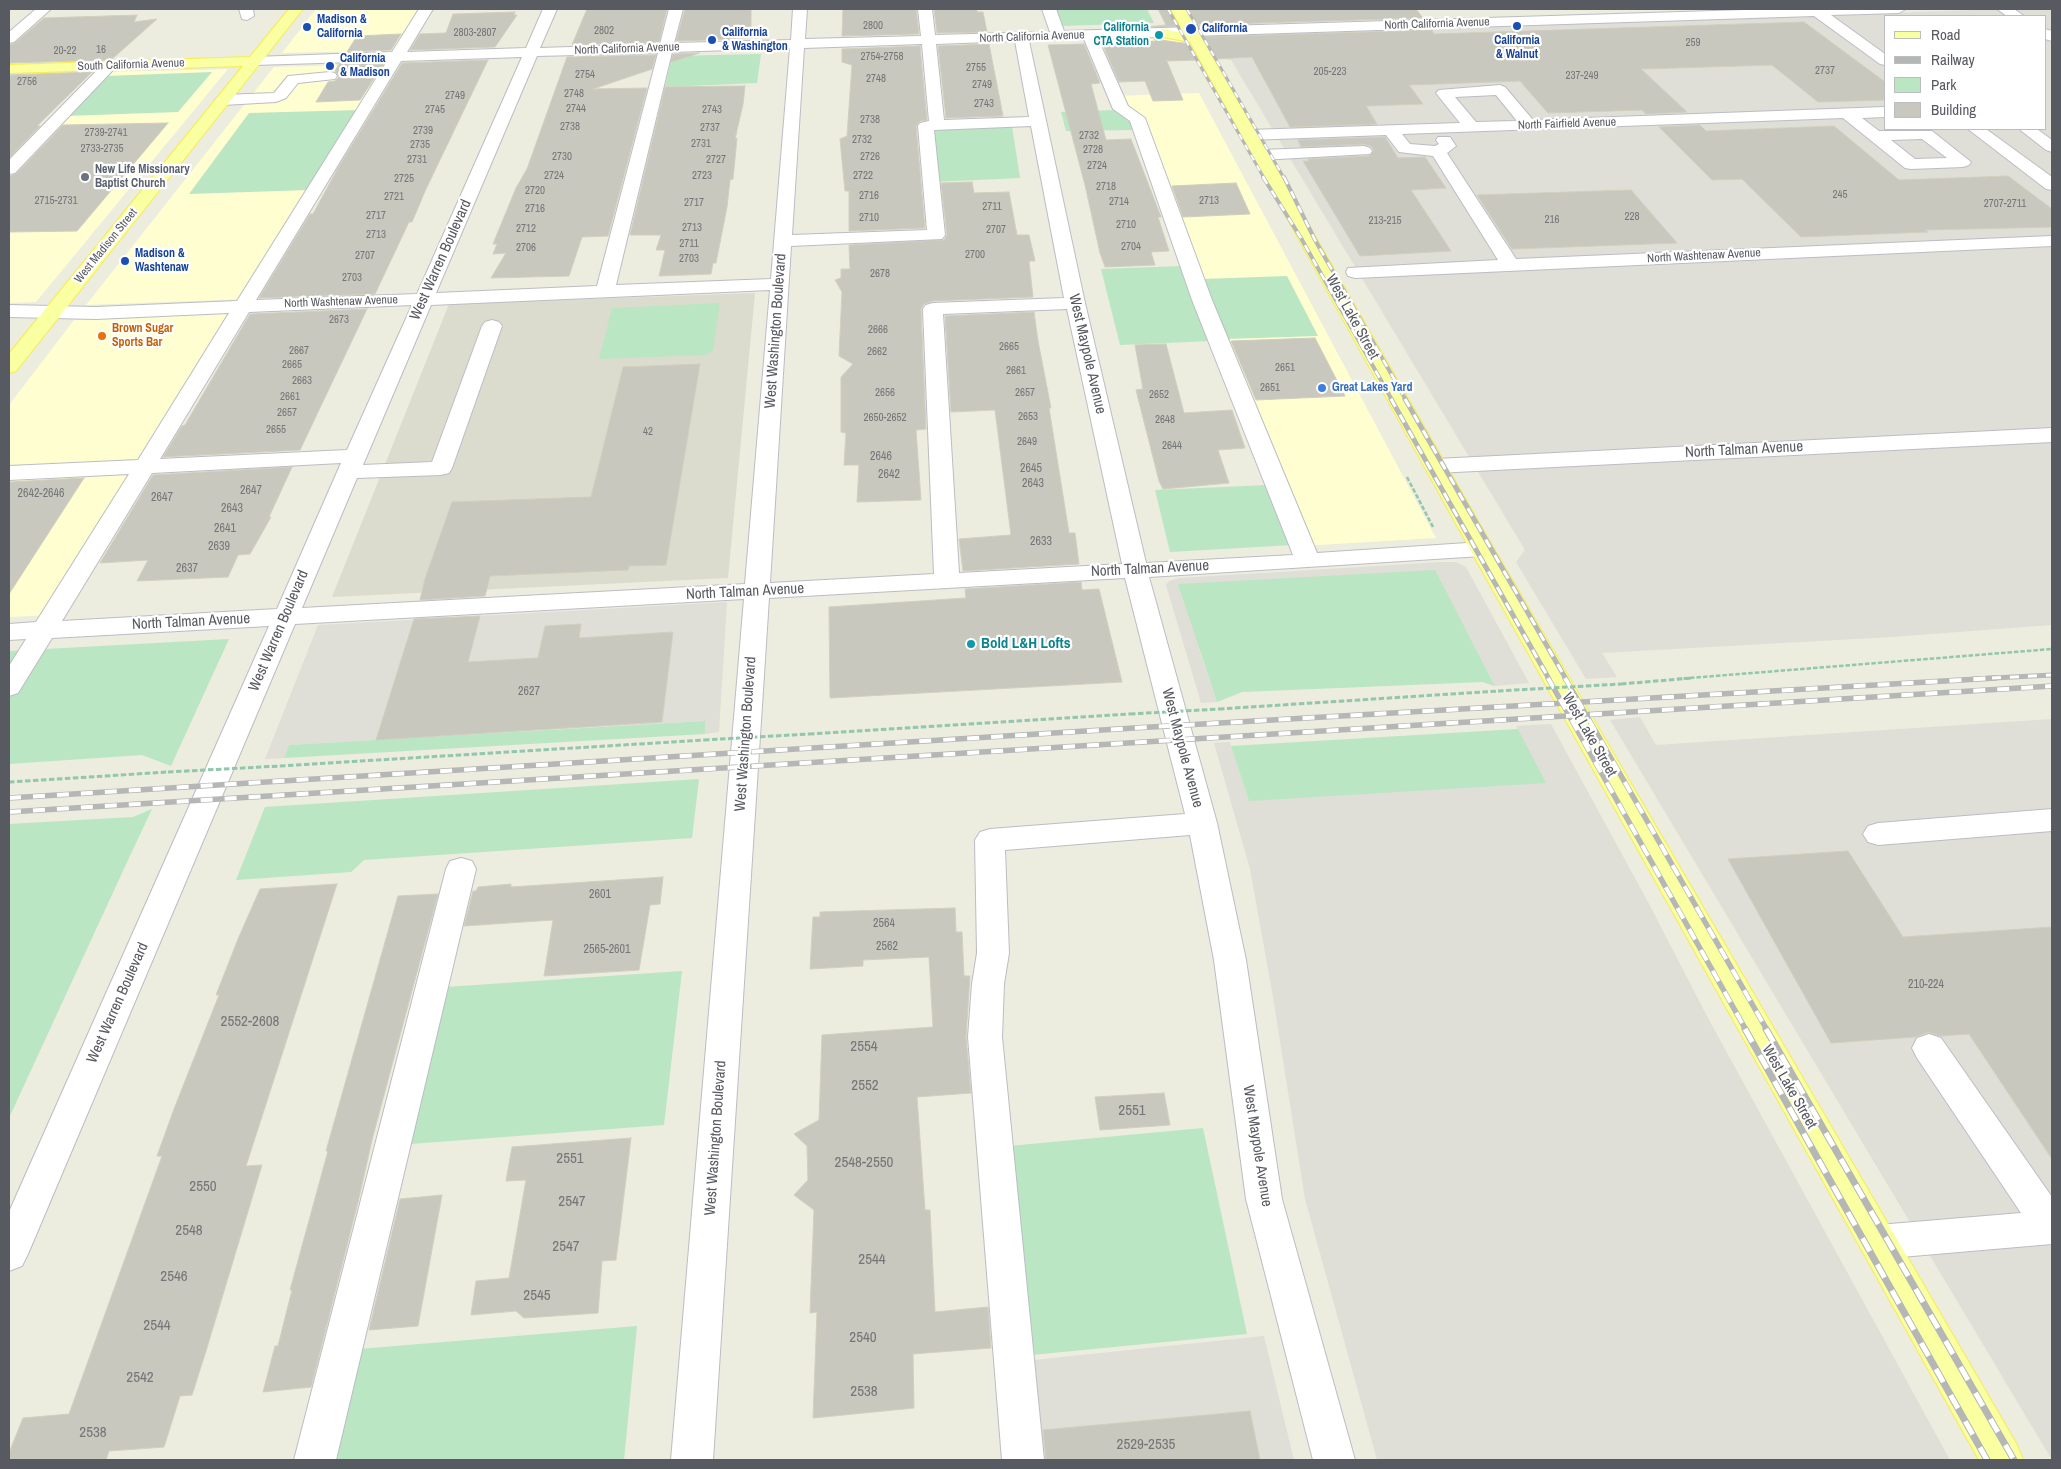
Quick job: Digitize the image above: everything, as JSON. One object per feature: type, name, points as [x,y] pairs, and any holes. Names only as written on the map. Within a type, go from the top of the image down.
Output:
[{"type":"main road","name":"West Madison Street","points":[[9,366],[296,9]]},
{"type":"main road","name":"West Lake Street","points":[[1172,13],[1249,135],[1482,549],[2002,1460]]},
{"type":"main road","name":"South California Avenue","points":[[9,69],[254,61]]},
{"type":"street","points":[[9,39],[44,9]]},
{"type":"street","points":[[9,687],[426,9]]},
{"type":"street","name":"West Warren Boulevard","points":[[9,1253],[550,9]]},
{"type":"street","points":[[605,291],[676,9]]},
{"type":"street","name":"West Washington Boulevard","points":[[692,1460],[800,9]]},
{"type":"street","points":[[925,9],[937,125]]},
{"type":"street","points":[[1049,9],[1059,36]]},
{"type":"street","points":[[1431,9],[1444,24]]},
{"type":"street","points":[[1460,9],[1462,11],[1489,9]]},
{"type":"street","points":[[1529,9],[1541,21]]},
{"type":"street","name":"North California Avenue","points":[[254,61],[1089,35],[1188,36],[1324,28],[1815,10],[1899,9]]},
{"type":"street","points":[[2004,9],[2015,15]]},
{"type":"street","points":[[1815,10],[1884,60]]},
{"type":"street","points":[[1315,14],[1324,28]]},
{"type":"street","points":[[10,21],[30,20]]},
{"type":"street","points":[[1290,30],[1300,45]]},
{"type":"street","points":[[1089,35],[1094,51],[1121,109],[1137,118],[1202,300],[1308,561]]},
{"type":"street","name":"West Maypole Avenue","points":[[1021,37],[1076,303],[1135,570],[1202,823],[1230,960],[1264,1199],[1334,1460]]},
{"type":"street","points":[[1867,48],[1884,48]]},
{"type":"street","points":[[366,72],[375,57]]},
{"type":"street","points":[[9,169],[109,66]]},
{"type":"street","points":[[223,100],[276,97],[281,95],[291,80],[301,77],[349,76]]},
{"type":"street","points":[[1473,128],[1444,93],[1500,90],[1530,126]]},
{"type":"street","name":"North Fairfield Avenue","points":[[1249,135],[1884,112]]},
{"type":"street","points":[[1847,114],[1875,136]]},
{"type":"street","points":[[783,241],[936,235],[926,126],[1038,121]]},
{"type":"street","points":[[1260,155],[1405,149],[1438,151],[1448,146],[1436,129]]},
{"type":"street","points":[[1977,130],[2052,185]]},
{"type":"street","points":[[2028,130],[2052,147]]},
{"type":"street","points":[[1391,131],[1405,149]]},
{"type":"street","points":[[1438,151],[1510,265]]},
{"type":"street","name":"North Washtenaw Avenue","points":[[1327,273],[2052,241]]},
{"type":"street","name":"North Washtenaw Avenue","points":[[9,311],[96,313],[780,284]]},
{"type":"street","points":[[947,580],[933,309],[1076,303]]},
{"type":"street","points":[[9,473],[146,466],[352,464],[441,468],[492,326]]},
{"type":"street","name":"North Talman Avenue","points":[[1436,466],[2052,435]]},
{"type":"street","name":"North Talman Avenue","points":[[9,632],[1308,561],[1482,549]]},
{"type":"street","points":[[1878,834],[2052,820]]},
{"type":"street","points":[[1023,1460],[985,1037],[988,984],[993,954],[990,840],[1202,823]]},
{"type":"street","points":[[315,1460],[461,869]]},
{"type":"street","points":[[1878,1242],[2052,1227],[1929,1048]]},
{"type":"path","points":[[9,782],[1621,684],[2052,649]]},
{"type":"shaded area","points":[[316,9],[426,9],[401,50],[282,53]]},
{"type":"shaded area","points":[[2003,9],[2052,9],[2052,625],[1891,637],[1602,653],[1617,677],[1586,679],[1516,562],[1525,550],[1231,60],[1222,59],[1209,37]]},
{"type":"shaded area","points":[[1174,36],[1179,38],[1184,48],[1094,51],[1091,40]]},
{"type":"shaded area","points":[[393,64],[248,299],[86,305],[274,67]]},
{"type":"shaded area","points":[[228,69],[36,302],[9,303],[9,169],[103,72]]},
{"type":"shaded area","points":[[1199,93],[1436,538],[1302,546],[1137,118],[1114,96]]},
{"type":"shaded area","points":[[755,293],[728,578],[332,597],[449,304]]},
{"type":"shaded area","points":[[239,313],[54,615],[9,617],[9,405],[74,320]]},
{"type":"shaded area","points":[[1456,562],[1466,567],[1529,683],[1495,686],[1467,632],[1199,649],[1217,702],[1201,703],[1166,585],[1169,581],[1179,578]]},
{"type":"shaded area","points":[[727,602],[719,732],[705,734],[705,721],[289,745],[284,758],[265,759],[318,625]]},
{"type":"shaded area","points":[[1640,717],[1656,745],[2052,719],[2052,1460],[1610,720]]},
{"type":"shaded area","points":[[1551,724],[1648,902],[1708,1018],[1950,1460],[1377,1460],[1305,1199],[1273,997],[1250,869],[1214,743],[1230,742],[1249,801],[1526,746],[1516,726]]},
{"type":"shaded area","points":[[1264,1336],[1294,1460],[1023,1460],[1014,1362]]},
{"type":"green space","points":[[1055,9],[1147,9],[1154,23],[1061,26]]},
{"type":"green space","points":[[761,54],[757,83],[665,87],[672,56]]},
{"type":"green space","points":[[212,72],[178,112],[66,116],[106,76]]},
{"type":"green space","points":[[359,110],[309,190],[189,194],[249,113]]},
{"type":"green space","points":[[1115,110],[1130,118],[1133,130],[1066,131],[1061,112]]},
{"type":"green space","points":[[1012,126],[1020,178],[932,182],[929,133],[946,129]]},
{"type":"green space","points":[[1182,266],[1210,341],[1120,345],[1101,269]]},
{"type":"green space","points":[[1287,276],[1318,336],[1226,339],[1203,279]]},
{"type":"green space","points":[[720,303],[713,351],[705,355],[599,359],[612,308]]},
{"type":"green space","points":[[1267,485],[1293,545],[1170,552],[1155,490]]},
{"type":"green space","points":[[1435,570],[1495,686],[1482,682],[1242,692],[1217,702],[1178,584]]},
{"type":"green space","points":[[229,639],[171,766],[142,755],[9,764],[9,651]]},
{"type":"green space","points":[[705,721],[705,734],[284,758],[289,745]]},
{"type":"green space","points":[[1518,729],[1546,783],[1249,801],[1231,746]]},
{"type":"green space","points":[[699,779],[692,838],[364,860],[351,872],[236,880],[265,807]]},
{"type":"green space","points":[[152,809],[9,1118],[9,824],[133,817]]},
{"type":"green space","points":[[682,971],[664,1125],[410,1144],[446,987]]},
{"type":"green space","points":[[1203,1128],[1247,1334],[1032,1355],[1009,1146]]},
{"type":"green space","points":[[637,1326],[624,1460],[332,1460],[359,1349]]},
{"type":"building","points":[[587,9],[667,9],[659,42],[572,45]]},
{"type":"building","points":[[685,9],[751,9],[751,35],[739,39],[676,41]]},
{"type":"building","points":[[843,9],[916,9],[919,34],[842,36]]},
{"type":"building","points":[[934,9],[977,9],[977,12],[983,12],[987,32],[937,33]]},
{"type":"building","points":[[1158,9],[1169,9],[1178,26],[1146,27],[1166,25]]},
{"type":"building","points":[[1187,9],[1416,9],[1423,18],[1196,25]]},
{"type":"building","points":[[515,12],[514,15],[517,15],[495,47],[410,50],[420,34],[446,33],[453,14]]},
{"type":"building","points":[[137,15],[134,22],[157,19],[111,60],[9,63],[9,45],[15,43],[44,18]]},
{"type":"building","points":[[1804,22],[1884,81],[1884,100],[1818,102],[1772,65],[1641,69],[1687,112],[1646,114],[1642,110],[1548,113],[1520,81],[1409,85],[1423,104],[1366,106],[1377,124],[1290,127],[1252,57],[1216,59],[1203,37],[1432,30],[1434,34]]},
{"type":"building","points":[[401,34],[391,50],[347,52],[357,36]]},
{"type":"building","points":[[1154,39],[1189,44],[1198,60],[1167,61],[1166,59],[1183,100],[1153,101],[1145,81],[1119,82],[1102,43],[1156,41]]},
{"type":"building","points":[[989,44],[1003,116],[946,118],[938,46]]},
{"type":"building","points":[[1084,44],[1100,83],[1091,84],[1106,140],[1131,139],[1161,217],[1158,217],[1169,251],[1151,252],[1155,265],[1105,267],[1100,253],[1085,185],[1048,45]]},
{"type":"building","points":[[920,46],[927,120],[920,121],[916,126],[925,228],[849,231],[849,191],[845,191],[840,139],[847,136],[852,65],[842,62],[842,49]]},
{"type":"building","points":[[699,53],[671,62],[673,54]]},
{"type":"building","points":[[656,55],[652,69],[593,89],[647,88],[608,236],[582,237],[569,276],[491,278],[506,253],[493,254],[497,244],[493,244],[516,188],[527,169],[567,57]]},
{"type":"building","points":[[488,60],[412,222],[409,222],[375,294],[259,298],[310,214],[313,214],[338,168],[402,63]]},
{"type":"building","points":[[384,63],[360,100],[316,102],[328,82],[335,81],[339,77],[335,71],[339,64]]},
{"type":"building","points":[[92,72],[37,126],[40,126],[9,158],[9,75]]},
{"type":"building","points":[[745,86],[735,139],[737,138],[733,179],[730,180],[727,207],[716,263],[713,263],[711,274],[659,276],[665,250],[656,250],[661,235],[630,235],[665,87]]},
{"type":"building","points":[[168,123],[77,231],[9,232],[9,176],[16,174],[63,125]]},
{"type":"building","points":[[1700,125],[1706,131],[1834,126],[1899,180],[2008,176],[2052,209],[2052,227],[1925,230],[1928,232],[1801,237],[1742,179],[1712,180],[1659,127]]},
{"type":"building","points":[[1385,137],[1398,158],[1425,157],[1446,188],[1411,190],[1451,251],[1360,256],[1303,161],[1309,161],[1308,159],[1370,156],[1374,150],[1371,146],[1364,144],[1301,147],[1298,140]]},
{"type":"building","points":[[972,182],[974,193],[1009,192],[1017,235],[1029,235],[1035,261],[1029,261],[1033,297],[933,301],[924,304],[921,309],[926,429],[916,430],[921,500],[857,502],[859,465],[844,465],[846,433],[841,432],[841,377],[853,364],[839,356],[842,292],[835,280],[841,278],[841,269],[850,269],[849,245],[944,240],[947,235],[941,183]]},
{"type":"building","points":[[1236,183],[1250,214],[1183,217],[1172,186]]},
{"type":"building","points":[[1631,190],[1677,243],[1512,249],[1477,195]]},
{"type":"building","points":[[367,309],[300,450],[163,457],[182,426],[185,425],[250,314]]},
{"type":"building","points":[[1034,312],[1051,408],[1049,408],[1069,533],[1075,533],[1079,564],[963,571],[959,539],[1011,535],[995,410],[951,412],[945,316]]},
{"type":"building","points":[[1315,338],[1345,396],[1256,400],[1231,341]]},
{"type":"building","points":[[1166,344],[1184,413],[1232,410],[1245,448],[1218,450],[1229,483],[1163,489],[1159,481],[1136,390],[1143,389],[1135,345]]},
{"type":"building","points":[[700,364],[666,565],[629,566],[628,570],[490,576],[485,596],[420,600],[425,579],[452,502],[591,497],[623,367]]},
{"type":"building","points":[[292,467],[269,517],[271,517],[250,554],[238,555],[228,577],[137,581],[148,560],[100,563],[153,475]]},
{"type":"building","points":[[84,478],[9,594],[9,482]]},
{"type":"building","name":"Bold L&H Lofts","points":[[1081,582],[1082,590],[1099,589],[1122,682],[830,698],[829,607],[966,598],[965,589]]},
{"type":"building","points":[[480,616],[468,662],[538,658],[545,626],[581,624],[579,638],[673,632],[662,722],[376,740],[414,619]]},
{"type":"building","points":[[1848,851],[1903,937],[2052,927],[2052,1159],[1969,1034],[1940,1036],[1928,1032],[1915,1037],[1831,1043],[1728,859]]},
{"type":"building","points":[[663,877],[660,904],[650,905],[639,970],[544,976],[553,920],[464,926],[473,891],[476,891],[478,887],[511,884],[511,887]]},
{"type":"building","points":[[337,884],[246,1166],[262,1165],[206,1351],[192,1395],[180,1396],[164,1447],[109,1451],[106,1460],[9,1460],[9,1453],[23,1418],[69,1414],[162,1156],[157,1156],[174,1109],[219,995],[216,995],[260,889]]},
{"type":"building","points":[[438,894],[373,1136],[311,1387],[263,1392],[275,1346],[278,1346],[292,1290],[290,1290],[328,1151],[326,1151],[398,896]]},
{"type":"building","points":[[955,908],[956,932],[962,932],[964,976],[970,976],[966,1037],[971,1093],[917,1097],[925,1210],[930,1210],[935,1312],[988,1307],[991,1348],[913,1354],[914,1408],[813,1418],[817,1312],[810,1313],[814,1210],[794,1195],[808,1180],[807,1146],[794,1134],[819,1120],[822,1035],[933,1027],[929,957],[863,960],[863,966],[810,969],[813,917],[820,917],[820,912]]},
{"type":"building","points":[[1164,1093],[1170,1125],[1100,1130],[1095,1097]]},
{"type":"building","points":[[631,1138],[616,1260],[602,1261],[598,1313],[524,1318],[516,1311],[471,1315],[476,1281],[509,1278],[526,1180],[506,1181],[512,1147]]},
{"type":"building","points":[[442,1195],[418,1326],[369,1330],[400,1199]]},
{"type":"building","points":[[1250,1411],[1260,1460],[1046,1460],[1043,1430]]},
{"type":"railway","points":[[1168,9],[1264,178]]},
{"type":"railway","points":[[1187,9],[1284,178]]},
{"type":"railway","points":[[1263,177],[1301,238],[1392,400]]},
{"type":"railway","points":[[1284,177],[1315,240],[1406,400]]},
{"type":"railway","points":[[1391,399],[1549,679]]},
{"type":"railway","points":[[1405,399],[1566,679]]},
{"type":"railway","points":[[1974,679],[2052,675]]},
{"type":"railway","points":[[1548,678],[1562,703]]},
{"type":"railway","points":[[1565,678],[1579,702]]},
{"type":"railway","points":[[1579,702],[1996,678]]},
{"type":"railway","points":[[1586,715],[2052,686]]},
{"type":"railway","points":[[1562,703],[1579,702]]},
{"type":"railway","points":[[1579,702],[1586,715]]},
{"type":"railway","points":[[9,798],[1562,703]]},
{"type":"railway","points":[[1562,703],[1569,716]]},
{"type":"railway","points":[[1569,716],[1586,715]]},
{"type":"railway","points":[[1586,715],[1767,1030]]},
{"type":"railway","points":[[9,812],[1569,716]]},
{"type":"railway","points":[[1569,716],[1746,1030]]},
{"type":"railway","points":[[1745,1029],[1987,1460]]},
{"type":"railway","points":[[1766,1029],[2014,1460]]},
{"type":"place","name":"California & Walnut","points":[[1517,26]]},
{"type":"place","name":"Madison & California","points":[[307,27]]},
{"type":"place","name":"California","points":[[1191,29]]},
{"type":"place","name":"California CTA Station","points":[[1159,35]]},
{"type":"place","name":"California & Washington","points":[[712,40]]},
{"type":"place","name":"California & Madison","points":[[330,66]]},
{"type":"place","name":"New Life Missionary Baptist Church","points":[[85,177]]},
{"type":"place","name":"Madison & Washtenaw","points":[[125,261]]},
{"type":"place","name":"Brown Sugar Sports Bar","points":[[102,336]]},
{"type":"place","name":"Great Lakes Yard","points":[[1322,388]]},
{"type":"place","name":"Bold L&H Lofts","points":[[971,644]]}]
